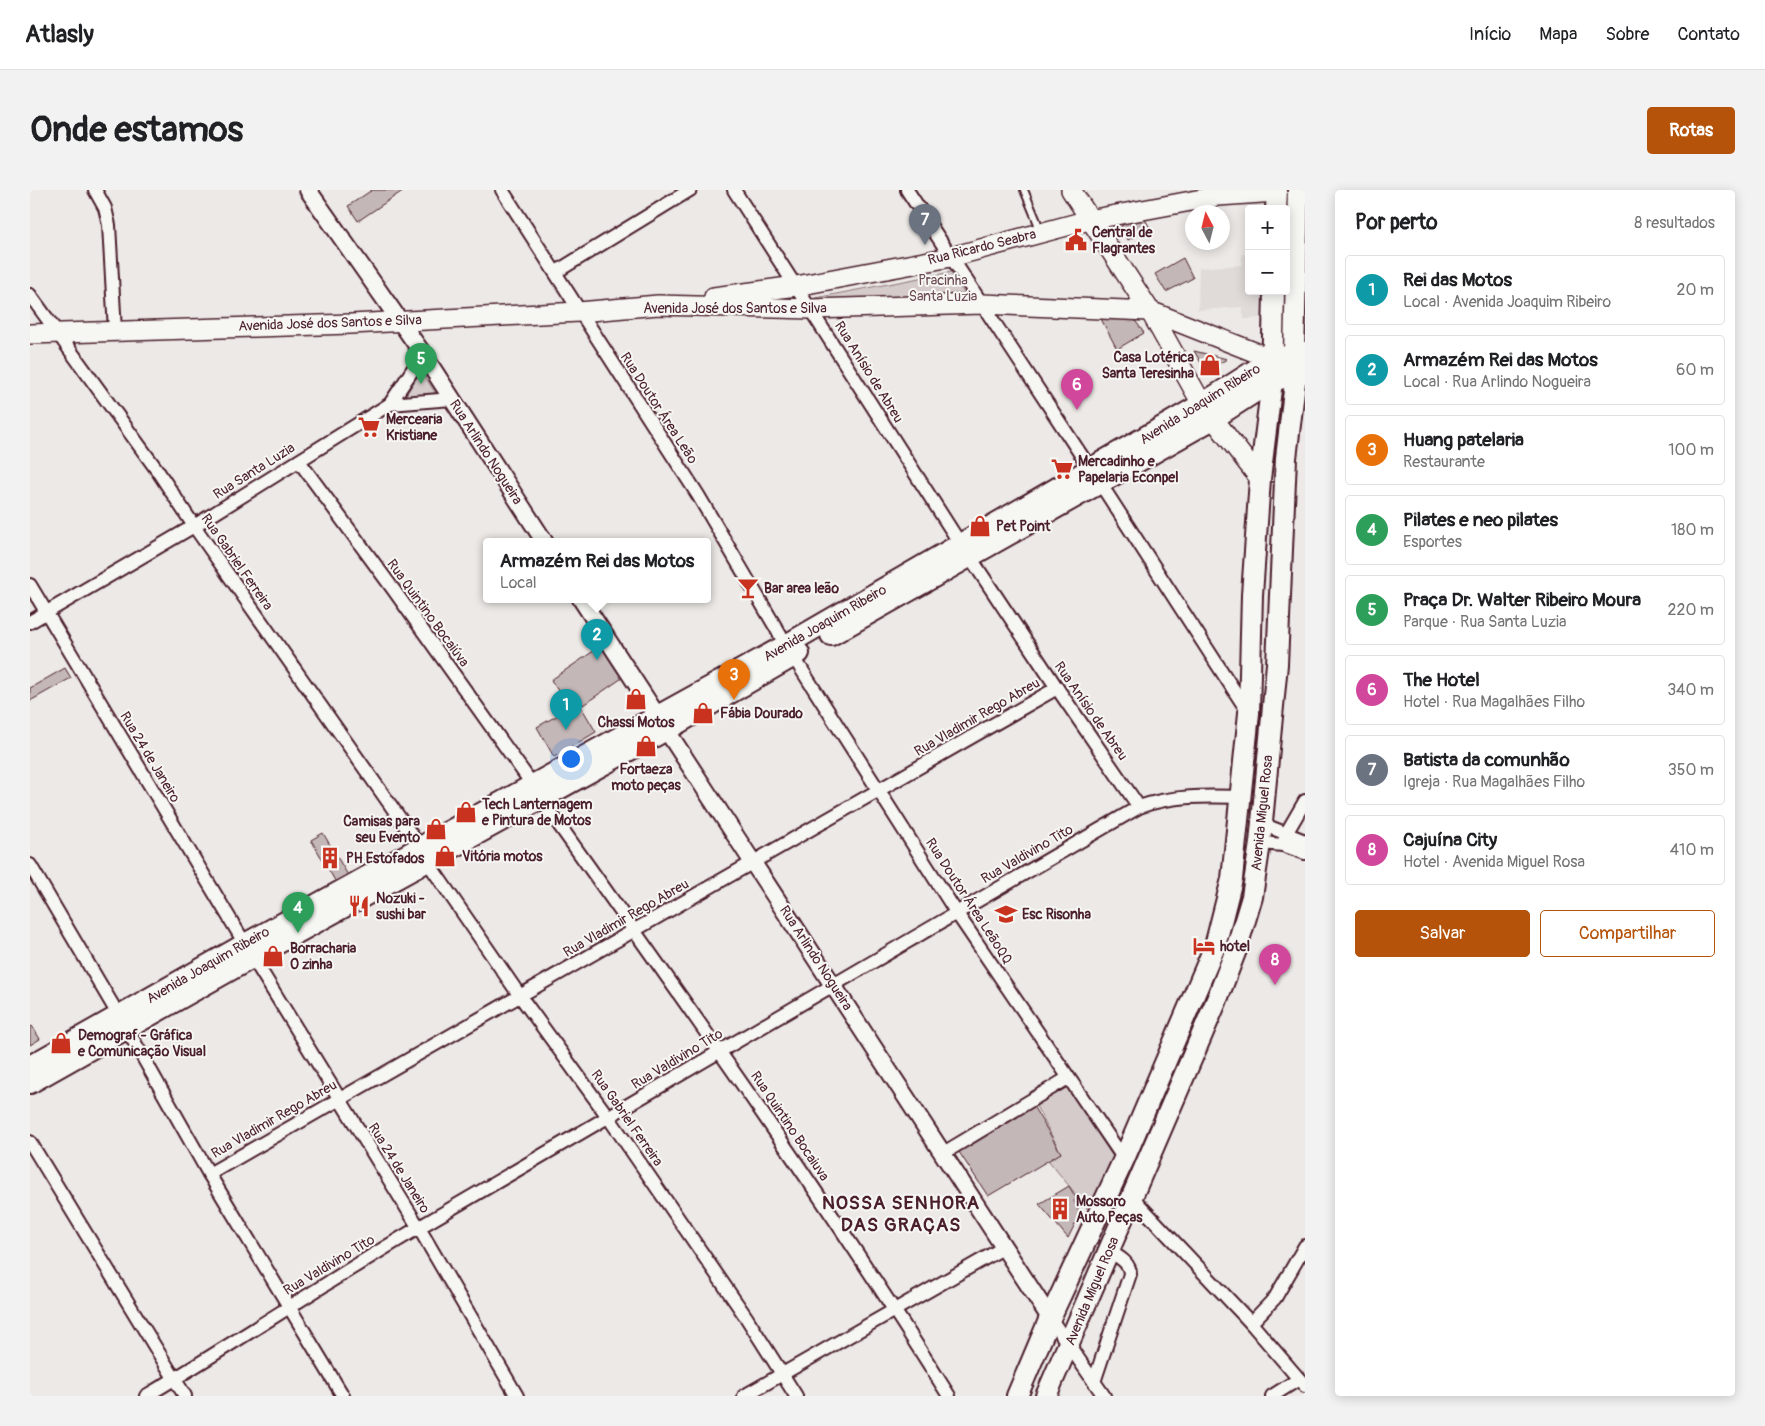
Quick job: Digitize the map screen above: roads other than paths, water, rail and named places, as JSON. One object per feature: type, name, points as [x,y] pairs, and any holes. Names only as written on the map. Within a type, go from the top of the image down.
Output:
[{"type":"main road","points":[[1071,190],[1150,312],[1208,412],[1260,479]]},
{"type":"main road","name":"Rua Ricardo Seabra","points":[[658,305],[796,286],[951,257],[1089,220],[1218,196],[1286,197]]},
{"type":"main road","name":"Avenida Miguel Rosa","points":[[1046,1396],[1236,950],[1252,897],[1261,833],[1277,664],[1286,458],[1302,375],[1299,353],[1296,245],[1286,197]]},
{"type":"main road","points":[[1290,229],[1296,245]]},
{"type":"main road","name":"Avenida Miguel Rosa","points":[[1017,1396],[1050,1318],[1124,1159],[1215,946],[1232,879],[1249,713],[1252,595],[1260,479],[1272,381],[1274,295]]},
{"type":"main road","name":"Avenida José dos Santos e Silva","points":[[30,334],[399,321],[579,312],[658,305],[811,309],[982,304],[1150,312],[1272,359],[1302,375]]},
{"type":"main road","name":"Avenida Joaquim Ribeiro","points":[[1208,412],[1272,359],[1299,353]]},
{"type":"main road","name":"Avenida Joaquim Ribeiro","points":[[30,1083],[123,1023],[249,951],[662,723],[1208,412],[1272,381],[1302,375]]},
{"type":"main road","name":"Avenida Joaquim Ribeiro","points":[[30,1066],[123,1023]]},
{"type":"street","points":[[95,190],[105,208],[109,225],[115,331]]},
{"type":"street","name":"Rua Arlindo Nogueira","points":[[308,190],[423,354],[542,538]]},
{"type":"street","name":"Rua Doutor Área Leão","points":[[502,190],[698,495],[790,650]]},
{"type":"street","points":[[556,272],[690,190]]},
{"type":"street","name":"Rua Anísio de Abreu","points":[[734,190],[966,551],[1057,688],[1140,806]]},
{"type":"street","points":[[907,190],[1249,713]]},
{"type":"street","name":"Rua Gabriel Ferreira","points":[[30,295],[157,470],[520,996],[609,1118],[746,1317],[796,1396]]},
{"type":"street","name":"Rua Santa Luzia","points":[[30,622],[194,526],[390,404],[423,354]]},
{"type":"street","name":"Rua Santa Luzia","points":[[390,404],[452,399]]},
{"type":"street","name":"Rua Quintino Bocaiúva","points":[[299,461],[393,589],[720,1050]]},
{"type":"street","name":"Rua 24 de Janeiro","points":[[30,585],[249,951],[418,1228],[517,1396]]},
{"type":"street","name":"Rua Arlindo Nogueira","points":[[584,603],[1050,1318]]},
{"type":"street","name":"Rua Doutor Área LeãoQQ","points":[[790,650],[956,912],[1124,1159]]},
{"type":"street","name":"Rua Vladimir Rego Abreu","points":[[209,1174],[1057,688]]},
{"type":"street","name":"Rua Valdivino Tito","points":[[146,1396],[418,1228],[609,1118],[832,984],[1140,806],[1167,799],[1205,796],[1241,797]]},
{"type":"street","points":[[1283,845],[1287,832],[1305,801]]},
{"type":"street","points":[[1261,833],[1287,832],[1305,841]]},
{"type":"street","points":[[1261,833],[1283,845],[1305,853]]},
{"type":"street","points":[[30,865],[209,1174],[343,1396]]},
{"type":"street","name":"Rua Quintino Bocaiuva","points":[[720,1050],[896,1311],[949,1396]]},
{"type":"street","points":[[942,1154],[1068,1078]]},
{"type":"street","points":[[30,1142],[185,1396]]},
{"type":"street","points":[[1132,1197],[1251,1323],[1302,1383],[1272,1396]]},
{"type":"street","points":[[1251,1323],[1275,1298],[1305,1246]]},
{"type":"street","points":[[744,1396],[896,1311],[1003,1248]]},
{"type":"street","points":[[1094,1382],[1130,1274],[1129,1266],[1125,1261],[1109,1251]]},
{"type":"street","points":[[1050,1318],[1104,1396]]},
{"type":"lane","points":[[1024,190],[1042,233]]},
{"type":"place","name":"Central de Flagrantes","points":[[1076,240]]},
{"type":"place","name":"Batista da comunhão","points":[[925,245]]},
{"type":"place","name":"Casa Lotérica Santa Teresinha","points":[[1210,365]]},
{"type":"place","name":"Praça Dr. Walter Ribeiro Moura","points":[[421,384]]},
{"type":"place","name":"The Hotel","points":[[1077,410]]},
{"type":"place","name":"Mercearia Kristiane","points":[[369,427]]},
{"type":"place","name":"Mercadinho e Papelaria Econpel","points":[[1062,469]]},
{"type":"place","name":"Pet Point","points":[[980,526]]},
{"type":"place","name":"Bar area leão","points":[[748,588]]},
{"type":"place","name":"Armazém Rei das Motos","points":[[597,660]]},
{"type":"place","name":"Chassi Motos","points":[[636,699]]},
{"type":"place","name":"Huang patelaria","points":[[734,700]]},
{"type":"place","name":"Fábia Dourado","points":[[703,713]]},
{"type":"place","name":"Rei das Motos","points":[[566,730]]},
{"type":"place","name":"Fortaeza moto peças","points":[[646,746]]},
{"type":"place","name":"Tech Lanternagem e Pintura de Motos","points":[[466,812]]},
{"type":"place","name":"Camisas para seu Evento","points":[[436,829]]},
{"type":"place","name":"Vitória motos","points":[[445,856]]},
{"type":"place","name":"PH Estofados","points":[[330,858]]},
{"type":"place","name":"Nozuki - sushi bar","points":[[359,906]]},
{"type":"place","name":"Esc Risonha","points":[[1006,914]]},
{"type":"place","name":"Pilates e neo pilates","points":[[298,933]]},
{"type":"place","name":"hotel","points":[[1204,946]]},
{"type":"place","name":"Borracharia O zinha","points":[[273,956]]},
{"type":"place","name":"Cajuína City","points":[[1275,985]]},
{"type":"place","name":"Demograf - Gráfica e Comunicação Visual","points":[[61,1043]]},
{"type":"place","name":"Mossoro Auto Peças","points":[[1060,1209]]},
{"type":"district","name":"NOSSA SENHORA DAS GRAÇAS","points":[[901,1214]]},
{"type":"park label","name":"Pracinha Santa Luzia","points":[[943,288]]}]
